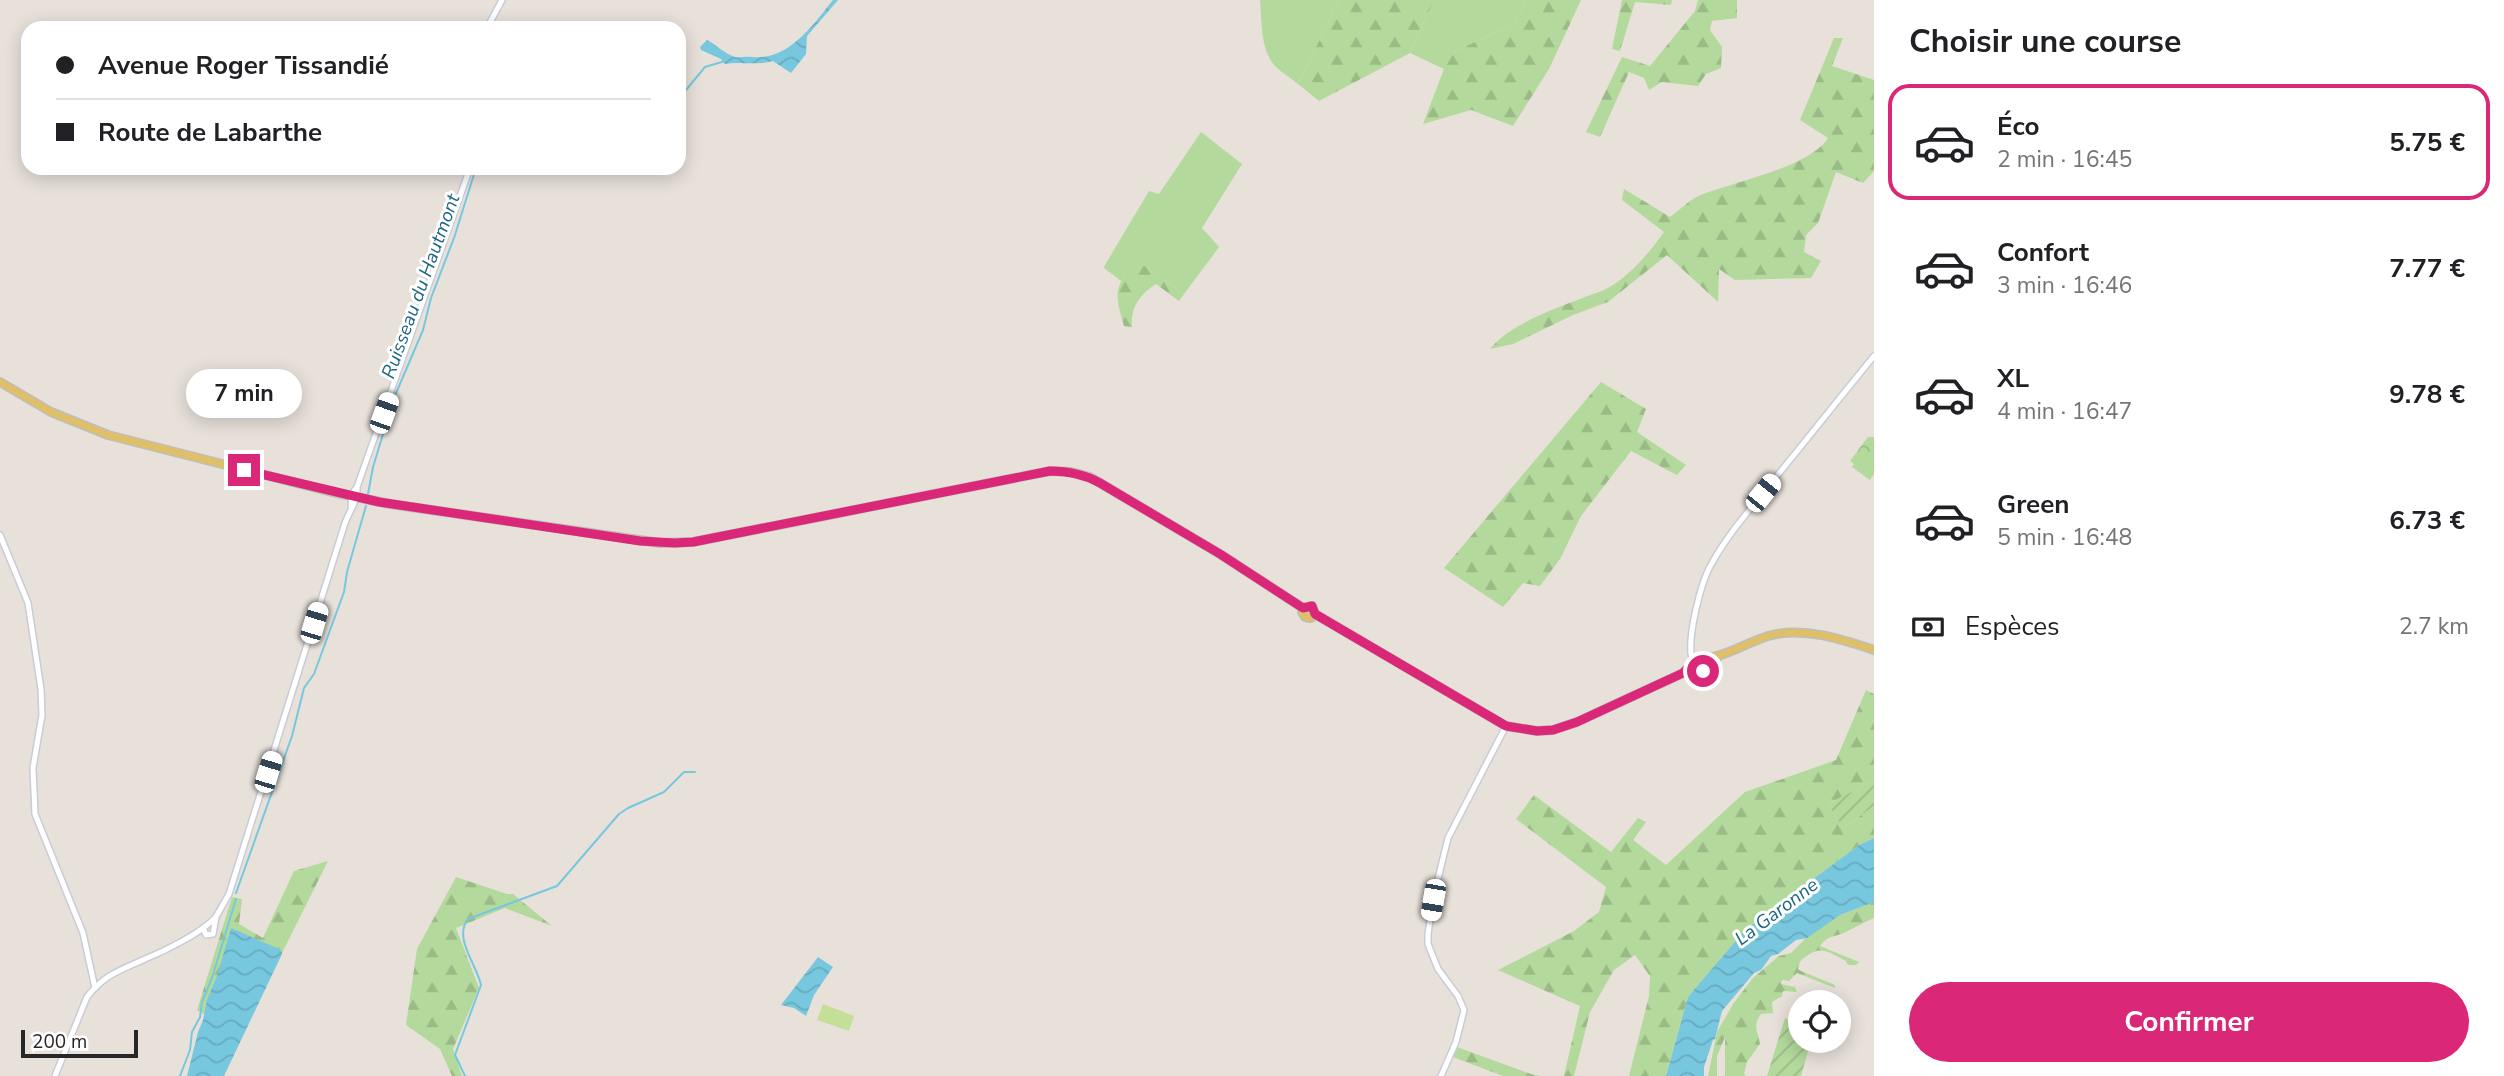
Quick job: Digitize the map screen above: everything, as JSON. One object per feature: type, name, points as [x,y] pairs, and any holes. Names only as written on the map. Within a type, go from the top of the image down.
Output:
[{"type":"main road","points":[[0,382],[59,416],[108,436],[354,497],[640,541],[693,542],[1050,471],[1071,472],[1090,477],[1220,554],[1303,608],[1312,606],[1315,614],[1506,726],[1537,731],[1553,730],[1577,722],[1683,673],[1696,663],[1718,657],[1768,636],[1787,633],[1822,636],[1874,650]]},
{"type":"main road","points":[[1696,663],[1705,663],[1705,667],[1718,657]]},
{"type":"street","points":[[491,21],[502,0]]},
{"type":"street","points":[[55,1076],[88,997],[94,989],[123,967],[146,959],[207,928],[231,889],[357,486],[468,175]]},
{"type":"street","points":[[1696,663],[1691,647],[1701,589],[1711,564],[1751,508],[1874,356]]},
{"type":"street","points":[[0,535],[28,603],[41,689],[42,716],[33,768],[36,814],[83,933],[94,989]]},
{"type":"street","points":[[1441,1076],[1456,1042],[1464,1010],[1458,996],[1438,969],[1428,944],[1427,933],[1433,900],[1448,838],[1506,726]]},
{"type":"green space","points":[[1260,0],[1339,0],[1298,84],[1270,59],[1263,34]]},
{"type":"green space","points":[[1339,0],[1434,0],[1410,53],[1319,101],[1298,84]]},
{"type":"green space","points":[[1434,0],[1525,0],[1515,24],[1455,51],[1444,69],[1410,53]]},
{"type":"green space","points":[[1525,0],[1581,0],[1549,69],[1513,126],[1471,110],[1423,124],[1444,69],[1455,51],[1515,24]]},
{"type":"green space","points":[[1622,0],[1672,0],[1671,5],[1635,2],[1620,51],[1612,49]]},
{"type":"green space","points":[[1698,0],[1737,0],[1737,18],[1712,21],[1710,30],[1722,47],[1721,68],[1706,74],[1698,86],[1662,82],[1649,90],[1644,78],[1629,72],[1600,137],[1586,132],[1622,57],[1650,66],[1695,11]]},
{"type":"green space","points":[[1834,38],[1843,38],[1832,66],[1874,80],[1874,171],[1863,183],[1836,172],[1818,223],[1806,235],[1804,252],[1821,261],[1811,278],[1735,280],[1719,269],[1718,302],[1667,255],[1608,302],[1573,315],[1513,344],[1490,349],[1508,333],[1532,319],[1614,284],[1652,248],[1664,232],[1622,200],[1624,189],[1670,217],[1697,197],[1770,173],[1819,148],[1828,138],[1800,120]]},
{"type":"green space","points":[[1201,132],[1242,164],[1202,228],[1219,247],[1184,294],[1147,267],[1132,262],[1121,281],[1104,268],[1105,265],[1149,191],[1159,194]]},
{"type":"green space","points":[[1132,261],[1147,267],[1184,294],[1179,301],[1156,284],[1137,302],[1132,327],[1124,326],[1118,292]]},
{"type":"green space","points":[[1601,382],[1646,409],[1637,432],[1686,465],[1677,475],[1631,451],[1581,516],[1560,559],[1540,586],[1523,583],[1503,607],[1444,568]]},
{"type":"green space","points":[[1868,437],[1874,437],[1874,474],[1870,480],[1852,467],[1854,464],[1850,461]]},
{"type":"green space","points":[[1866,690],[1874,694],[1874,780],[1828,804],[1843,828],[1874,806],[1874,838],[1859,845],[1746,929],[1688,997],[1666,1076],[1629,1076],[1649,996],[1650,976],[1635,955],[1614,970],[1590,1012],[1574,1076],[1564,1076],[1580,1006],[1498,970],[1574,931],[1599,912],[1606,887],[1516,819],[1534,795],[1611,852],[1638,818],[1646,822],[1633,840],[1666,865],[1745,792],[1836,760]]},
{"type":"green space","points":[[1874,780],[1874,806],[1843,828],[1828,804]]},
{"type":"green space","points":[[328,861],[240,1037],[197,1010],[232,897],[242,899],[239,924],[263,938],[294,871]]},
{"type":"green space","points":[[456,877],[513,894],[552,926],[505,908],[456,928],[479,988],[453,1049],[462,1076],[452,1076],[440,1049],[406,1025],[417,949]]},
{"type":"green space","points":[[1874,902],[1874,918],[1829,938],[1820,946],[1859,962],[1856,965],[1848,965],[1846,961],[1823,951],[1813,952],[1804,958],[1798,969],[1835,985],[1835,988],[1797,973],[1789,981],[1782,980],[1781,984],[1795,987],[1796,990],[1783,991],[1782,996],[1772,1002],[1773,1013],[1761,1014],[1758,1018],[1756,1029],[1760,1044],[1747,1062],[1744,1074],[1746,1076],[1725,1076],[1725,1037],[1717,1056],[1717,1076],[1708,1076],[1717,1032],[1733,1004],[1753,978],[1779,956],[1791,953],[1812,932],[1840,915]]},
{"type":"green space","points":[[823,1004],[854,1016],[849,1031],[817,1020]]},
{"type":"green space","points":[[1785,1018],[1788,1019],[1788,1053],[1808,1053],[1801,1076],[1767,1076]]},
{"type":"green space","points":[[1457,1047],[1540,1076],[1503,1076],[1453,1057]]},
{"type":"water","points":[[833,0],[838,0],[807,36],[806,54],[791,73],[773,61],[725,64],[721,59],[701,50],[700,47],[707,40],[735,57],[765,57],[777,53],[799,39]]},
{"type":"water","name":"La Garonne","points":[[1874,838],[1874,902],[1840,915],[1807,938],[1796,940],[1771,956],[1722,1011],[1704,1067],[1704,1076],[1666,1076],[1688,997],[1746,929],[1859,845]]},
{"type":"water","points":[[231,928],[281,950],[282,954],[224,1076],[187,1076],[207,1000]]},
{"type":"water","points":[[818,957],[833,967],[814,995],[806,1016],[794,1008],[781,1005]]},
{"type":"waterway","name":"Ruisseau du Hautmont","points":[[686,90],[705,67],[725,61]]},
{"type":"waterway","name":"Ruisseau du Hautmont","points":[[368,494],[373,467],[394,398],[423,330],[431,298],[474,175]]},
{"type":"waterway","name":"Ruisseau du Hautmont","points":[[236,893],[292,736],[304,688],[314,674],[344,592],[366,506]]},
{"type":"waterway","points":[[465,1076],[455,1055],[481,985],[464,943],[464,926],[468,919],[557,886],[619,814],[664,792],[684,772],[695,772]]},
{"type":"waterway","name":"Ruisseau du Hautmont","points":[[180,1076],[236,899]]},
{"type":"route","points":[[244,470],[379,502],[660,543],[693,542],[1050,471],[1071,472],[1090,477],[1220,554],[1303,608],[1306,605],[1312,606],[1315,614],[1506,726],[1537,731],[1553,730],[1577,722],[1683,673],[1692,664],[1694,670],[1703,671]]}]
